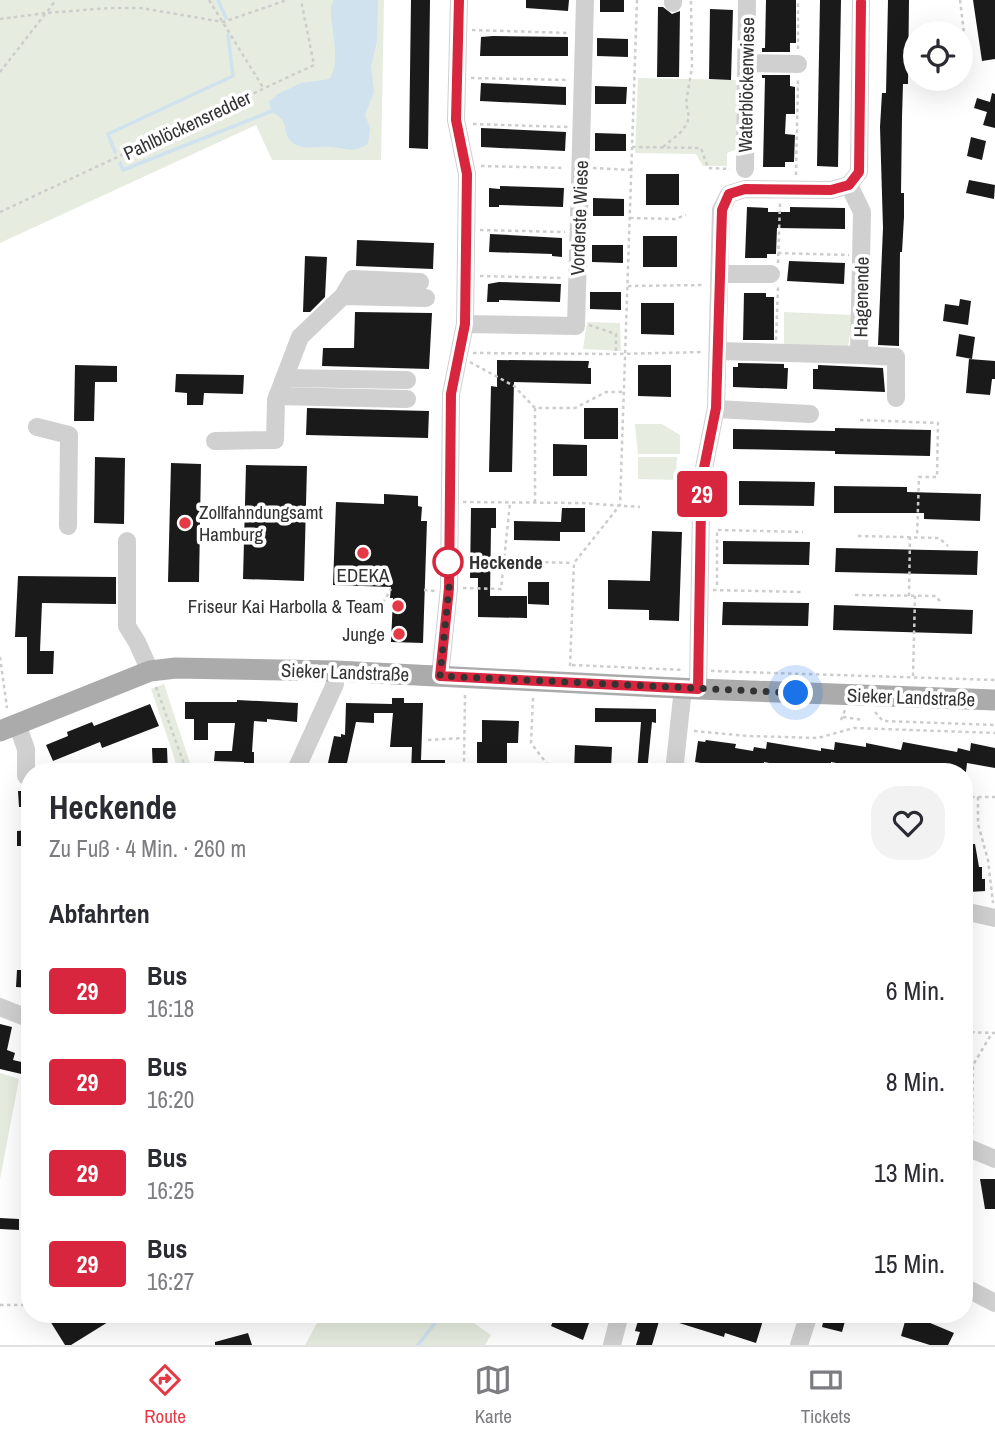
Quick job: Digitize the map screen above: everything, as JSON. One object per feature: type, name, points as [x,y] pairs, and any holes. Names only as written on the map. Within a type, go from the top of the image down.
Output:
[{"type":"main road","name":"Sieker Landstraße","points":[[8,721],[153,677],[210,667],[533,681],[570,674],[995,700]]},
{"type":"street","points":[[440,676],[449,588],[451,394],[465,324],[467,184],[456,123],[459,0]]},
{"type":"street","name":"Vorderste Wiese","points":[[576,326],[585,0]]},
{"type":"street","name":"Waterblöckenwiese","points":[[745,169],[747,0]]},
{"type":"street","points":[[675,763],[677,730],[693,683],[708,587],[704,468],[716,409],[722,210],[729,194],[745,189],[831,190],[849,185],[859,172],[861,0]]},
{"type":"street","points":[[746,63],[798,64]]},
{"type":"street","name":"Hagenende","points":[[718,351],[860,349],[862,212],[849,185]]},
{"type":"street","points":[[720,279],[771,274]]},
{"type":"street","points":[[215,440],[275,440],[277,396],[300,337],[343,296],[423,290]]},
{"type":"street","points":[[465,324],[576,326]]},
{"type":"street","points":[[860,349],[896,357],[896,398]]},
{"type":"street","points":[[277,396],[407,390],[284,378]]},
{"type":"street","points":[[716,409],[810,414]]},
{"type":"street","points":[[37,427],[69,435],[68,526]]},
{"type":"street","points":[[127,541],[127,626],[153,677]]},
{"type":"street","points":[[299,763],[335,684],[336,671]]},
{"type":"street","points":[[8,721],[26,749],[26,763]]},
{"type":"street","points":[[973,913],[995,918]]},
{"type":"street","points":[[0,1006],[21,1015]]},
{"type":"street","points":[[973,1150],[995,1159]]},
{"type":"street","points":[[973,1292],[995,1303]]},
{"type":"street","points":[[612,1345],[618,1323]]},
{"type":"street","points":[[799,1345],[805,1323]]},
{"type":"path","points":[[0,72],[57,0]]},
{"type":"path","points":[[209,0],[264,89]]},
{"type":"path","points":[[0,19],[110,8],[142,8],[223,22],[287,0]]},
{"type":"path","name":"Pahlblöckensredder","points":[[0,212],[314,65],[302,0]]},
{"type":"path","points":[[637,0],[621,505],[574,563],[570,674],[693,683],[913,676],[995,680]]},
{"type":"path","points":[[796,190],[798,0]]},
{"type":"path","points":[[960,0],[963,21]]},
{"type":"path","points":[[663,147],[680,133],[689,117],[686,103],[692,67],[679,1]]},
{"type":"path","points":[[458,29],[584,34]]},
{"type":"path","points":[[457,77],[583,80]]},
{"type":"path","points":[[456,123],[581,128]]},
{"type":"path","points":[[632,147],[701,148],[708,168],[745,169]]},
{"type":"path","points":[[465,166],[632,170]]},
{"type":"path","points":[[630,218],[675,219],[685,215]]},
{"type":"path","points":[[467,230],[578,232]]},
{"type":"path","points":[[779,253],[861,255]]},
{"type":"path","points":[[466,276],[577,278]]},
{"type":"path","points":[[628,286],[720,279]]},
{"type":"path","points":[[576,326],[593,325],[616,334],[616,354]]},
{"type":"path","points":[[458,354],[718,351]]},
{"type":"path","points":[[458,354],[514,386],[535,408],[535,503]]},
{"type":"path","points":[[535,408],[575,408],[606,392],[624,393]]},
{"type":"path","points":[[860,420],[938,423],[937,477],[919,477],[917,537]]},
{"type":"path","points":[[449,502],[640,507]]},
{"type":"path","points":[[449,588],[501,589],[510,503]]},
{"type":"path","points":[[801,592],[708,587],[717,530],[803,531]]},
{"type":"path","points":[[858,536],[942,538],[947,546]]},
{"type":"path","points":[[909,596],[911,537]]},
{"type":"path","points":[[503,561],[574,563]]},
{"type":"path","points":[[383,603],[391,589]]},
{"type":"path","points":[[855,596],[936,596],[942,604]]},
{"type":"path","points":[[913,676],[915,596]]},
{"type":"path","points":[[0,657],[8,721]]},
{"type":"path","points":[[153,677],[184,763]]},
{"type":"path","points":[[464,763],[465,678]]},
{"type":"path","points":[[533,681],[531,743],[546,763]]},
{"type":"path","points":[[845,710],[842,719],[864,720]]},
{"type":"path","points":[[871,711],[877,713],[883,721],[995,724]]},
{"type":"path","points":[[677,730],[808,738],[828,737],[854,728],[995,733]]},
{"type":"path","points":[[428,740],[464,738]]},
{"type":"path","points":[[973,797],[995,797]]},
{"type":"path","points":[[978,797],[978,824],[988,860],[995,918]]},
{"type":"path","points":[[973,1032],[993,1033]]},
{"type":"path","points":[[973,1065],[993,1033]]},
{"type":"path","points":[[0,1305],[21,1306]]},
{"type":"shaded area","points":[[0,0],[384,0],[381,160],[272,160],[256,125],[0,243]]},
{"type":"shaded area","points":[[638,78],[738,80],[737,149],[727,153],[727,166],[703,166],[696,154],[635,153]]},
{"type":"shaded area","points":[[784,312],[853,315],[848,346],[784,345]]},
{"type":"shaded area","points":[[587,322],[620,323],[621,351],[583,349]]},
{"type":"shaded area","points":[[635,424],[662,424],[680,435],[680,454],[638,454]]},
{"type":"shaded area","points":[[638,457],[677,457],[676,480],[638,479]]},
{"type":"shaded area","points":[[164,684],[190,763],[176,763],[151,689]]},
{"type":"shaded area","points":[[0,1073],[19,1079],[0,1179]]},
{"type":"shaded area","points":[[317,1323],[474,1323],[491,1335],[485,1345],[305,1345]]},
{"type":"water","points":[[334,0],[378,0],[377,41],[371,66],[374,92],[365,115],[370,128],[368,144],[353,150],[306,148],[293,143],[282,120],[272,112],[269,102],[278,94],[301,83],[330,79],[335,58],[331,14]]},
{"type":"building","points":[[411,0],[430,0],[428,149],[409,148]]},
{"type":"building","points":[[526,0],[569,0],[568,11],[526,8]]},
{"type":"building","points":[[600,0],[624,0],[624,12],[600,12]]},
{"type":"building","points":[[766,0],[796,0],[796,43],[790,43],[790,52],[762,52],[762,48],[765,48]]},
{"type":"building","points":[[820,0],[841,0],[838,167],[817,166]]},
{"type":"building","points":[[888,0],[909,0],[909,21],[903,21],[901,193],[904,193],[904,217],[900,252],[899,346],[878,345],[883,228],[880,127],[882,93],[886,93]]},
{"type":"building","points":[[973,0],[995,0],[995,59],[982,61]]},
{"type":"building","points":[[658,7],[663,7],[672,14],[680,11],[679,77],[657,77]]},
{"type":"building","points":[[710,9],[733,10],[731,80],[709,79]]},
{"type":"building","points":[[481,37],[568,37],[568,56],[480,56]]},
{"type":"building","points":[[597,38],[628,39],[628,57],[597,56]]},
{"type":"building","points":[[762,75],[790,75],[790,86],[795,87],[795,114],[786,114],[785,134],[795,135],[794,162],[785,162],[785,167],[763,167],[765,78],[762,78]]},
{"type":"building","points":[[481,83],[566,87],[566,105],[480,101]]},
{"type":"building","points":[[595,86],[627,87],[626,104],[595,104]]},
{"type":"building","points":[[992,93],[995,94],[995,128],[983,125],[987,112],[974,108],[977,98],[990,102]]},
{"type":"building","points":[[481,128],[566,132],[565,151],[481,147]]},
{"type":"building","points":[[595,133],[626,134],[626,151],[595,151]]},
{"type":"building","points":[[971,137],[986,141],[982,160],[967,156]]},
{"type":"building","points":[[646,174],[679,174],[679,205],[646,205]]},
{"type":"building","points":[[969,180],[995,185],[994,199],[966,193]]},
{"type":"building","points":[[500,186],[564,188],[563,207],[489,207],[489,188],[500,189]]},
{"type":"building","points":[[593,198],[624,199],[624,216],[593,216]]},
{"type":"building","points":[[747,207],[768,208],[768,212],[790,212],[790,207],[845,208],[845,229],[777,228],[776,254],[767,254],[767,258],[745,258]]},
{"type":"building","points":[[490,234],[562,238],[562,257],[552,254],[489,252]]},
{"type":"building","points":[[643,236],[677,236],[677,267],[643,267]]},
{"type":"building","points":[[357,240],[434,243],[433,269],[356,266]]},
{"type":"building","points":[[592,245],[623,245],[623,263],[592,262]]},
{"type":"building","points":[[305,256],[327,257],[325,297],[310,312],[303,312]]},
{"type":"building","points":[[789,261],[845,263],[844,284],[787,281]]},
{"type":"building","points":[[488,284],[561,284],[560,302],[487,302]]},
{"type":"building","points":[[590,292],[621,292],[621,310],[590,309]]},
{"type":"building","points":[[744,293],[766,293],[766,297],[774,297],[774,340],[743,340]]},
{"type":"building","points":[[960,299],[971,301],[968,325],[943,321],[945,304],[959,306]]},
{"type":"building","points":[[641,303],[674,303],[674,335],[641,334]]},
{"type":"building","points":[[355,312],[432,313],[429,369],[322,366],[323,348],[354,348]]},
{"type":"building","points":[[959,334],[975,337],[972,359],[956,356]]},
{"type":"building","points":[[969,359],[995,361],[995,379],[992,379],[990,395],[966,393]]},
{"type":"building","points":[[497,360],[589,361],[588,368],[591,368],[591,384],[514,382],[512,472],[489,472],[491,386],[497,387]]},
{"type":"building","points":[[738,363],[784,364],[784,368],[788,368],[787,389],[733,387],[733,367],[738,367]]},
{"type":"building","points":[[75,365],[117,366],[117,382],[95,382],[94,421],[74,421]]},
{"type":"building","points":[[638,365],[671,365],[671,397],[638,396]]},
{"type":"building","points":[[818,365],[883,368],[885,392],[813,389],[813,369],[818,369]]},
{"type":"building","points":[[176,374],[244,375],[243,394],[204,393],[203,405],[187,405],[187,393],[175,392]]},
{"type":"building","points":[[307,408],[429,411],[428,438],[306,435]]},
{"type":"building","points":[[584,408],[618,408],[618,439],[584,439]]},
{"type":"building","points":[[835,428],[931,430],[930,456],[733,449],[733,429],[835,431]]},
{"type":"building","points":[[553,444],[587,445],[587,476],[553,476]]},
{"type":"building","points":[[95,457],[125,458],[124,524],[94,523]]},
{"type":"building","name":"Zollfahndungsamt Hamburg","points":[[171,463],[201,464],[199,582],[168,582]]},
{"type":"building","points":[[246,465],[307,466],[304,581],[243,579]]},
{"type":"building","points":[[739,481],[815,482],[814,506],[739,505]]},
{"type":"building","points":[[834,486],[907,487],[907,492],[981,494],[980,521],[924,519],[924,513],[834,513]]},
{"type":"building","points":[[384,494],[418,496],[418,506],[422,507],[421,521],[427,521],[423,643],[391,642],[391,587],[333,585],[336,502],[384,504]]},
{"type":"building","points":[[471,508],[496,508],[496,528],[491,528],[490,596],[527,596],[527,618],[478,617],[478,578],[470,578]]},
{"type":"building","points":[[562,508],[585,508],[585,532],[560,532],[560,541],[514,540],[514,521],[561,522]]},
{"type":"building","points":[[652,531],[682,532],[679,621],[649,620],[649,610],[608,609],[608,580],[650,581]]},
{"type":"building","points":[[723,541],[810,542],[809,565],[723,564]]},
{"type":"building","points":[[836,548],[978,551],[977,575],[835,572]]},
{"type":"building","points":[[18,576],[116,577],[116,604],[42,603],[40,651],[54,651],[53,674],[27,674],[27,637],[15,637]]},
{"type":"building","points":[[528,582],[549,582],[549,605],[528,604]]},
{"type":"building","points":[[723,602],[809,603],[808,626],[722,625]]},
{"type":"building","points":[[834,605],[973,610],[972,634],[833,630]]},
{"type":"building","points":[[392,698],[404,698],[404,703],[423,703],[421,760],[445,760],[445,763],[411,763],[412,747],[390,747],[393,713],[374,713],[374,723],[356,722],[347,763],[328,763],[334,736],[345,735],[346,703],[392,704]]},
{"type":"building","points":[[185,702],[298,703],[297,722],[267,719],[267,722],[254,721],[254,763],[214,761],[215,751],[232,751],[235,723],[208,723],[208,740],[194,740],[194,719],[185,719]]},
{"type":"building","points":[[150,704],[159,726],[102,748],[100,742],[53,761],[46,745],[68,736],[67,732],[92,722],[94,726]]},
{"type":"building","points":[[595,708],[656,709],[648,763],[638,763],[641,722],[595,722]]},
{"type":"building","points":[[482,720],[519,721],[518,743],[507,743],[507,763],[477,763],[477,742],[482,742]]},
{"type":"building","points":[[698,741],[736,744],[735,748],[753,751],[754,747],[766,749],[767,742],[821,751],[821,748],[834,750],[835,742],[866,747],[866,743],[901,750],[903,742],[957,752],[958,748],[970,751],[971,743],[995,748],[995,768],[973,763],[695,762]]},
{"type":"building","points":[[575,745],[612,747],[611,763],[574,763]]},
{"type":"building","points":[[152,748],[167,748],[168,763],[153,763]]},
{"type":"building","points":[[18,791],[21,791],[21,807]]},
{"type":"building","points":[[17,831],[21,831],[21,846],[17,846]]},
{"type":"building","points":[[973,844],[979,867],[982,867],[985,891],[973,892]]},
{"type":"building","points":[[17,970],[21,970],[21,987],[16,987]]},
{"type":"building","points":[[0,1024],[12,1027],[7,1050],[15,1053],[13,1060],[21,1062],[21,1074],[0,1069]]},
{"type":"building","points":[[980,1179],[995,1179],[995,1209],[985,1209]]},
{"type":"building","points":[[0,1218],[19,1219],[19,1230],[0,1229]]},
{"type":"building","points":[[51,1323],[106,1323],[71,1345],[65,1345]]},
{"type":"building","points":[[552,1323],[589,1323],[583,1340],[551,1326]]},
{"type":"building","points":[[637,1323],[659,1323],[652,1345],[636,1345],[640,1332],[635,1331]]},
{"type":"building","points":[[679,1323],[762,1323],[756,1343],[725,1333],[724,1337]]},
{"type":"building","points":[[823,1323],[844,1323],[842,1332],[822,1327]]},
{"type":"building","points":[[905,1323],[930,1323],[954,1333],[948,1345],[930,1345],[901,1336]]},
{"type":"building","points":[[248,1333],[252,1345],[215,1345],[215,1342]]},
{"type":"waterway","points":[[218,0],[226,18]]},
{"type":"waterway","points":[[115,152],[108,134],[233,76],[228,35]]},
{"type":"waterway","points":[[120,163],[123,170],[272,111]]},
{"type":"waterway","points":[[418,1345],[435,1323]]},
{"type":"bus line","name":"29","points":[[459,0],[456,120],[467,174],[465,324],[451,394],[449,588],[440,676],[698,689],[701,508],[704,468],[716,408],[722,210],[729,194],[745,189],[831,190],[849,185],[859,172],[861,2]]},
{"type":"place","name":"Zollfahndungsamt Hamburg","points":[[185,523]]},
{"type":"place","name":"EDEKA","points":[[363,553]]},
{"type":"place","name":"Heckende","points":[[448,562]]},
{"type":"place","name":"Friseur Kai Harbolla & Team","points":[[398,606]]},
{"type":"place","name":"Junge","points":[[399,634]]},
{"type":"route","points":[[448,562],[449,588],[440,676],[796,693]]}]
